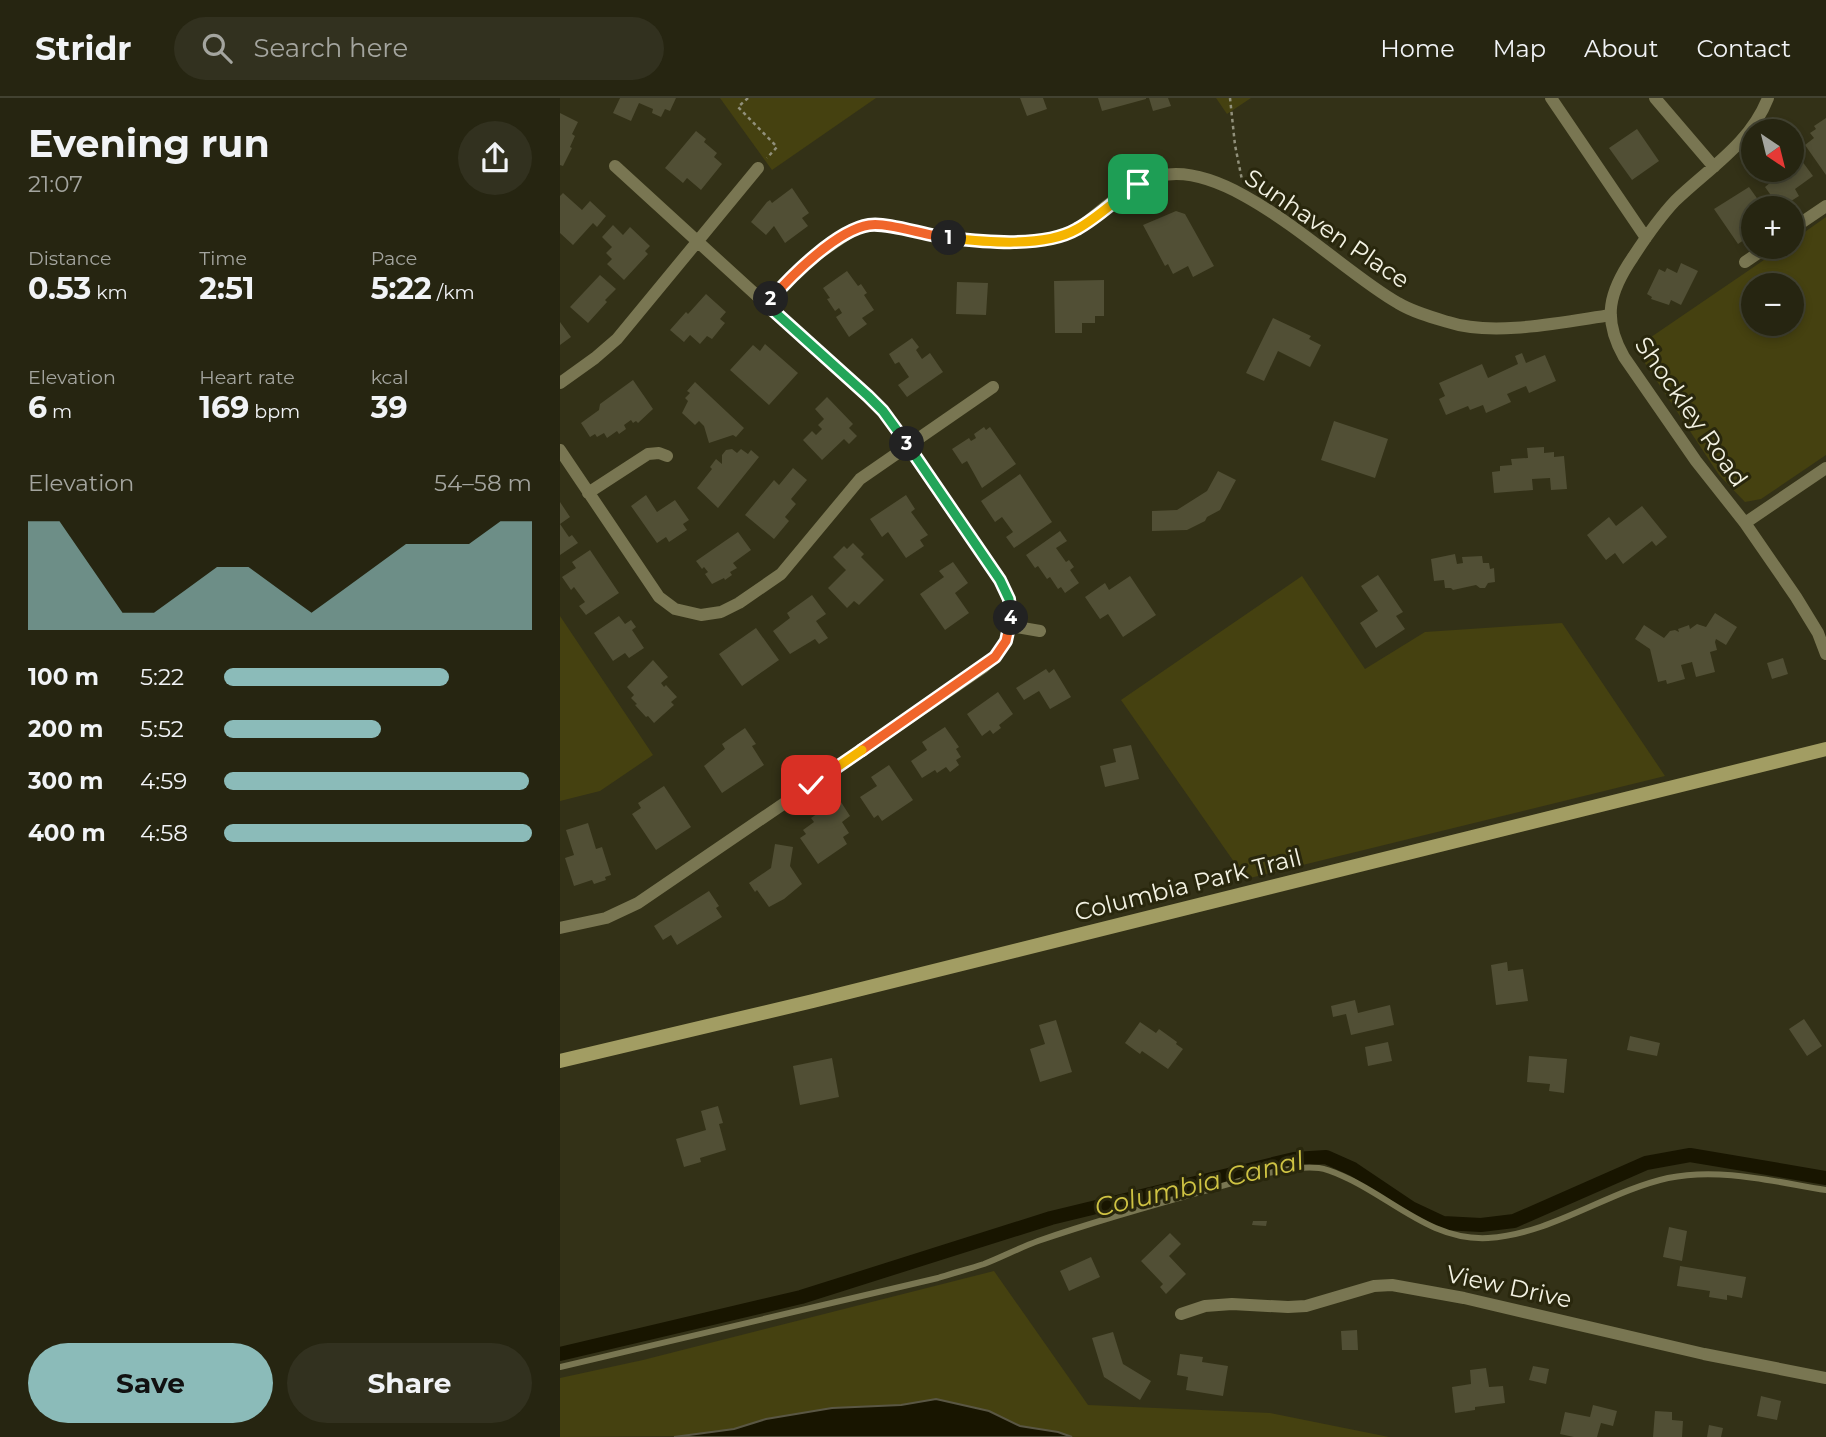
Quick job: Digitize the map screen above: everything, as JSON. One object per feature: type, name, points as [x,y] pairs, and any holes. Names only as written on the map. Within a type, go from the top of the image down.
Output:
[{"type":"main road","name":"Columbia Park Trail","points":[[560,1061],[813,1001],[1826,749]]},
{"type":"street","points":[[1551,98],[1646,238]]},
{"type":"street","points":[[1655,98],[1714,167]]},
{"type":"street","name":"Shockley Road","points":[[1768,98],[1755,125],[1734,150],[1665,212],[1646,238],[1614,290],[1611,316],[1616,342],[1624,356],[1696,461],[1745,523],[1809,617],[1826,654]]},
{"type":"street","points":[[560,928],[606,918],[638,903],[984,667],[1001,650],[1010,626],[1009,599],[1000,580],[890,420],[868,396],[615,166]]},
{"type":"street","points":[[560,383],[596,358],[617,339],[758,168]]},
{"type":"street","name":"Sunhaven Place","points":[[1076,230],[1138,184],[1163,175],[1199,178],[1220,184],[1246,197],[1398,303],[1450,323],[1486,329],[1611,316]]},
{"type":"street","points":[[1804,221],[1826,206]]},
{"type":"street","points":[[766,304],[805,262],[853,230]]},
{"type":"street","points":[[1745,262],[1749,259]]},
{"type":"street","points":[[560,450],[659,597],[691,620],[729,609],[781,574],[854,485],[993,387]]},
{"type":"street","points":[[588,492],[648,454],[659,453],[667,456]]},
{"type":"street","points":[[1745,523],[1826,468]]},
{"type":"street","points":[[1010,626],[1040,631]]},
{"type":"street","name":"View Drive","points":[[1181,1314],[1205,1306],[1232,1304],[1306,1306],[1374,1286],[1392,1285],[1464,1298],[1704,1354],[1825,1374]]},
{"type":"lane","points":[[853,230],[870,225],[891,226],[927,236],[973,241],[1013,241],[1048,239],[1076,230]]},
{"type":"lane","points":[[560,1367],[938,1278],[984,1264],[1037,1242],[1192,1194],[1301,1167],[1322,1168],[1342,1175],[1424,1224],[1468,1238],[1489,1238],[1527,1231],[1669,1178],[1713,1174],[1826,1191]]},
{"type":"path","points":[[748,98],[738,107],[777,147],[758,168]]},
{"type":"path","points":[[1230,98],[1235,145],[1246,197]]},
{"type":"shaded area","points":[[720,98],[876,98],[772,170]]},
{"type":"shaded area","points":[[1216,98],[1251,98],[1227,114]]},
{"type":"shaded area","points":[[1826,217],[1826,455],[1761,499],[1745,502],[1719,475],[1635,348],[1741,276],[1741,336],[1804,336],[1804,273],[1745,273],[1765,259],[1804,259],[1804,233]]},
{"type":"shaded area","points":[[1302,576],[1365,669],[1425,632],[1562,623],[1665,776],[1246,879],[1121,700]]},
{"type":"shaded area","points":[[560,616],[653,755],[600,791],[560,801]]},
{"type":"shaded area","points":[[994,1271],[1088,1405],[1270,1413],[1389,1437],[1072,1437],[1020,1426],[989,1411],[936,1399],[901,1405],[832,1408],[687,1436],[560,1437],[560,1378],[643,1360]]},
{"type":"shaded area","points":[[936,1399],[989,1411],[1020,1426],[1072,1437],[674,1437],[734,1429],[766,1419],[832,1408],[901,1405]]},
{"type":"building","points":[[620,98],[676,98],[670,111],[665,109],[661,117],[652,113],[653,109],[639,103],[631,121],[613,113]]},
{"type":"building","points":[[1020,98],[1043,98],[1047,109],[1027,116]]},
{"type":"building","points":[[1098,98],[1146,98],[1146,99],[1102,111]]},
{"type":"building","points":[[1149,98],[1168,98],[1171,106],[1153,111]]},
{"type":"building","points":[[560,113],[578,122],[572,134],[575,136],[570,147],[572,148],[563,166],[560,165]]},
{"type":"building","points":[[1826,118],[1826,175],[1805,145],[1814,138],[1810,133],[1816,129],[1814,126]]},
{"type":"building","points":[[1637,129],[1659,161],[1632,180],[1609,148]]},
{"type":"building","points":[[696,131],[706,139],[704,142],[717,153],[714,157],[722,164],[701,190],[687,178],[683,183],[665,168]]},
{"type":"building","points":[[1804,164],[1813,176],[1795,189],[1799,196],[1771,196],[1765,187],[1771,182],[1804,182]]},
{"type":"building","points":[[1749,187],[1755,196],[1741,196],[1741,242],[1738,244],[1714,209]]},
{"type":"building","points":[[792,188],[809,213],[802,218],[808,226],[785,243],[774,226],[766,235],[751,222],[767,202],[770,200],[772,203]]},
{"type":"building","points":[[563,193],[582,210],[590,201],[606,216],[597,227],[593,223],[573,245],[560,233],[560,196]]},
{"type":"building","points":[[1176,211],[1185,214],[1214,266],[1193,277],[1188,266],[1173,274],[1168,264],[1165,266],[1143,225]]},
{"type":"building","points":[[613,225],[623,235],[630,227],[650,246],[645,251],[648,254],[624,280],[607,264],[612,259],[606,253],[612,247],[602,237]]},
{"type":"building","points":[[1681,263],[1698,271],[1681,305],[1671,300],[1669,305],[1651,299],[1647,294],[1659,269],[1665,272],[1667,268],[1677,273]]},
{"type":"building","points":[[847,271],[858,286],[861,284],[867,293],[864,295],[874,310],[862,318],[867,324],[849,337],[836,317],[842,313],[839,308],[835,311],[823,288]]},
{"type":"building","points":[[600,275],[616,289],[588,323],[570,307]]},
{"type":"building","points":[[1104,280],[1104,316],[1095,316],[1095,323],[1082,323],[1082,333],[1055,333],[1054,281]]},
{"type":"building","points":[[957,282],[988,283],[986,315],[956,314]]},
{"type":"building","points":[[706,294],[726,312],[720,319],[725,323],[712,339],[707,336],[700,344],[690,335],[684,342],[670,330]]},
{"type":"building","points":[[1273,318],[1311,336],[1309,339],[1321,345],[1310,367],[1278,351],[1264,381],[1246,373]]},
{"type":"building","points":[[560,322],[571,337],[560,345]]},
{"type":"building","points":[[912,338],[919,347],[916,350],[922,359],[930,353],[943,372],[907,397],[898,385],[909,377],[899,362],[895,364],[889,354]]},
{"type":"building","points":[[765,344],[798,373],[769,405],[730,370],[753,345],[760,351]]},
{"type":"building","points":[[1522,353],[1526,363],[1545,355],[1556,381],[1529,393],[1526,386],[1507,394],[1511,402],[1486,413],[1483,405],[1470,410],[1468,406],[1446,415],[1439,399],[1445,396],[1439,383],[1482,364],[1488,378],[1518,364],[1515,356]]},
{"type":"building","points":[[633,380],[653,409],[638,423],[631,420],[624,425],[626,429],[619,434],[617,431],[607,438],[604,433],[590,437],[581,423],[599,410],[600,404]]},
{"type":"building","points":[[695,382],[744,428],[736,437],[733,435],[709,443],[704,426],[699,421],[695,425],[682,413],[688,401],[685,398],[690,393],[687,391]]},
{"type":"building","points":[[827,397],[853,424],[849,428],[857,436],[849,444],[844,439],[822,460],[803,440],[812,431],[816,435],[822,429],[818,425],[824,419],[815,409]]},
{"type":"building","points":[[1334,421],[1388,439],[1375,478],[1321,460]]},
{"type":"building","points":[[984,427],[986,430],[990,427],[1016,464],[982,488],[967,461],[962,464],[952,449],[969,438],[971,441],[976,438],[974,434]]},
{"type":"building","points":[[1544,447],[1544,453],[1554,452],[1554,457],[1564,456],[1567,489],[1551,490],[1550,478],[1532,479],[1533,490],[1494,493],[1492,472],[1500,471],[1500,466],[1512,465],[1511,459],[1528,458],[1527,448]]},
{"type":"building","points":[[732,449],[737,453],[741,449],[748,454],[751,450],[759,457],[718,508],[697,488],[712,469],[710,467],[716,459],[722,464],[722,455],[726,450]]},
{"type":"building","points":[[793,468],[807,480],[791,499],[796,504],[785,517],[789,521],[774,539],[745,515],[774,480],[779,485]]},
{"type":"building","points":[[1218,471],[1236,480],[1220,510],[1187,530],[1152,531],[1152,511],[1177,510],[1207,491]]},
{"type":"building","points":[[1020,474],[1052,522],[1014,548],[1006,537],[1013,532],[1002,517],[995,522],[981,501]]},
{"type":"building","points":[[646,495],[657,512],[675,500],[689,520],[683,524],[687,530],[669,542],[666,537],[657,543],[631,506]]},
{"type":"building","points":[[906,495],[915,509],[911,512],[928,535],[920,540],[924,546],[906,558],[888,532],[882,537],[870,519]]},
{"type":"building","points":[[560,502],[570,517],[560,524]]},
{"type":"building","points":[[1642,506],[1667,537],[1656,546],[1652,541],[1623,564],[1615,553],[1606,560],[1587,535],[1609,517],[1616,526]]},
{"type":"building","points":[[560,524],[569,537],[572,535],[578,543],[560,555]]},
{"type":"building","points":[[1060,531],[1067,541],[1056,548],[1066,562],[1069,560],[1074,567],[1070,570],[1079,583],[1065,593],[1061,587],[1058,589],[1050,577],[1047,579],[1038,566],[1035,568],[1026,555]]},
{"type":"building","points":[[738,532],[751,550],[733,563],[737,568],[730,572],[732,575],[712,584],[705,574],[708,572],[696,561]]},
{"type":"building","points":[[853,543],[864,554],[861,557],[884,580],[859,605],[854,601],[847,608],[828,588],[846,570],[833,557],[844,546],[847,549]]},
{"type":"building","points":[[590,550],[619,593],[586,615],[579,606],[585,602],[574,587],[571,590],[562,577],[576,568],[572,562]]},
{"type":"building","points":[[1455,554],[1457,564],[1463,563],[1462,557],[1482,556],[1483,563],[1489,563],[1490,569],[1494,568],[1495,582],[1488,583],[1485,588],[1476,585],[1453,590],[1445,588],[1444,580],[1434,581],[1431,559]]},
{"type":"building","points":[[953,562],[968,583],[955,593],[969,613],[945,630],[920,594],[944,577],[939,571]]},
{"type":"building","points":[[1378,575],[1403,612],[1396,616],[1405,629],[1376,648],[1360,623],[1378,611],[1361,586]]},
{"type":"building","points":[[1130,576],[1156,615],[1123,637],[1108,614],[1100,619],[1085,597],[1105,583],[1109,590]]},
{"type":"building","points":[[812,595],[826,614],[816,621],[828,638],[819,644],[815,639],[790,654],[773,631],[790,618],[787,613]]},
{"type":"building","points":[[1715,613],[1737,627],[1726,645],[1716,639],[1717,650],[1710,652],[1715,672],[1696,677],[1692,662],[1681,665],[1685,679],[1667,684],[1666,680],[1658,682],[1650,649],[1635,639],[1644,625],[1664,638],[1670,631],[1679,632],[1678,629],[1689,625],[1690,629],[1697,624],[1706,627]]},
{"type":"building","points":[[619,616],[625,624],[631,620],[636,627],[632,630],[644,648],[629,658],[625,653],[613,661],[594,633]]},
{"type":"building","points":[[756,628],[779,660],[742,686],[719,654]]},
{"type":"building","points":[[1783,658],[1788,674],[1772,679],[1767,663]]},
{"type":"building","points":[[653,660],[668,677],[661,683],[677,697],[671,702],[674,705],[654,723],[635,705],[637,704],[631,698],[634,695],[627,687]]},
{"type":"building","points":[[1046,669],[1049,673],[1054,669],[1071,697],[1050,709],[1039,691],[1024,700],[1016,688]]},
{"type":"building","points":[[998,692],[1013,714],[999,725],[1001,728],[993,734],[990,730],[982,736],[967,714]]},
{"type":"building","points":[[945,727],[959,747],[956,749],[961,757],[956,760],[959,765],[950,772],[946,767],[922,778],[911,761],[927,750],[922,742]]},
{"type":"building","points":[[745,728],[756,744],[752,746],[764,765],[722,793],[704,766],[725,749],[722,744]]},
{"type":"building","points":[[1131,745],[1139,779],[1105,787],[1100,766],[1116,762],[1113,749]]},
{"type":"building","points":[[889,765],[913,800],[882,821],[878,815],[874,818],[860,797],[877,786],[871,777]]},
{"type":"building","points":[[664,786],[691,827],[656,850],[632,814],[641,808],[638,803]]},
{"type":"building","points":[[839,799],[850,816],[842,822],[849,833],[843,837],[847,844],[818,864],[800,838],[806,834],[803,830],[814,822],[811,818]]},
{"type":"building","points":[[588,823],[596,849],[602,847],[611,875],[594,884],[592,880],[574,886],[565,858],[574,855],[566,830]]},
{"type":"building","points":[[775,844],[793,847],[790,866],[802,884],[769,907],[749,883],[771,868]]},
{"type":"building","points":[[709,891],[719,906],[716,908],[722,917],[677,945],[671,935],[663,940],[654,926]]},
{"type":"building","points":[[1507,962],[1508,971],[1523,969],[1528,1001],[1496,1005],[1491,965]]},
{"type":"building","points":[[1355,1000],[1358,1013],[1390,1005],[1394,1025],[1351,1035],[1346,1014],[1333,1017],[1331,1006]]},
{"type":"building","points":[[1804,1019],[1822,1046],[1807,1056],[1789,1029]]},
{"type":"building","points":[[1056,1020],[1072,1072],[1040,1082],[1030,1049],[1045,1044],[1039,1025]]},
{"type":"building","points":[[1140,1022],[1156,1033],[1159,1029],[1183,1049],[1168,1069],[1125,1043]]},
{"type":"building","points":[[1630,1036],[1660,1043],[1657,1056],[1627,1050]]},
{"type":"building","points":[[1388,1042],[1392,1061],[1368,1066],[1365,1047]]},
{"type":"building","points":[[1529,1056],[1567,1059],[1564,1093],[1549,1091],[1550,1084],[1527,1082]]},
{"type":"building","points":[[832,1058],[839,1097],[800,1105],[793,1066]]},
{"type":"building","points":[[718,1106],[723,1123],[719,1124],[726,1150],[700,1158],[701,1162],[684,1167],[676,1139],[706,1130],[701,1111]]},
{"type":"building","points":[[1253,1221],[1267,1221],[1266,1226],[1252,1225]]},
{"type":"building","points":[[1669,1227],[1687,1231],[1682,1261],[1663,1257]]},
{"type":"building","points":[[1170,1233],[1181,1244],[1169,1256],[1186,1274],[1166,1294],[1160,1287],[1163,1284],[1141,1261]]},
{"type":"building","points":[[1091,1257],[1100,1277],[1069,1291],[1060,1271]]},
{"type":"building","points":[[1680,1266],[1746,1277],[1742,1298],[1727,1295],[1727,1300],[1709,1297],[1710,1291],[1677,1286]]},
{"type":"building","points":[[1357,1330],[1358,1350],[1342,1350],[1341,1331]]},
{"type":"building","points":[[1113,1332],[1123,1364],[1151,1381],[1140,1400],[1104,1377],[1092,1338]]},
{"type":"building","points":[[1180,1354],[1203,1357],[1202,1362],[1228,1366],[1223,1396],[1186,1390],[1188,1377],[1177,1375]]},
{"type":"building","points":[[1533,1366],[1549,1369],[1546,1384],[1529,1380]]},
{"type":"building","points":[[1486,1368],[1489,1387],[1503,1386],[1505,1403],[1455,1413],[1452,1387],[1471,1384],[1470,1370]]},
{"type":"building","points":[[1761,1396],[1781,1401],[1777,1420],[1757,1416]]},
{"type":"building","points":[[1593,1405],[1617,1411],[1613,1426],[1601,1423],[1597,1437],[1560,1434],[1565,1412],[1590,1417]]},
{"type":"building","points":[[1655,1411],[1672,1412],[1672,1420],[1683,1421],[1682,1437],[1653,1437]]},
{"type":"building","points":[[1709,1425],[1723,1428],[1721,1437],[1707,1437]]},
{"type":"waterway","name":"Columbia Canal","points":[[560,1354],[801,1297],[1051,1218],[1294,1159],[1326,1157],[1353,1169],[1411,1208],[1443,1223],[1481,1225],[1514,1221],[1646,1163],[1690,1155],[1826,1178]]},
{"type":"route","points":[[811,785],[984,667],[1006,641],[1011,617],[1009,599],[1000,580],[897,428],[868,396],[766,304],[805,262],[853,230],[870,225],[891,226],[927,236],[973,241],[1048,239],[1076,230],[1138,184]]}]
